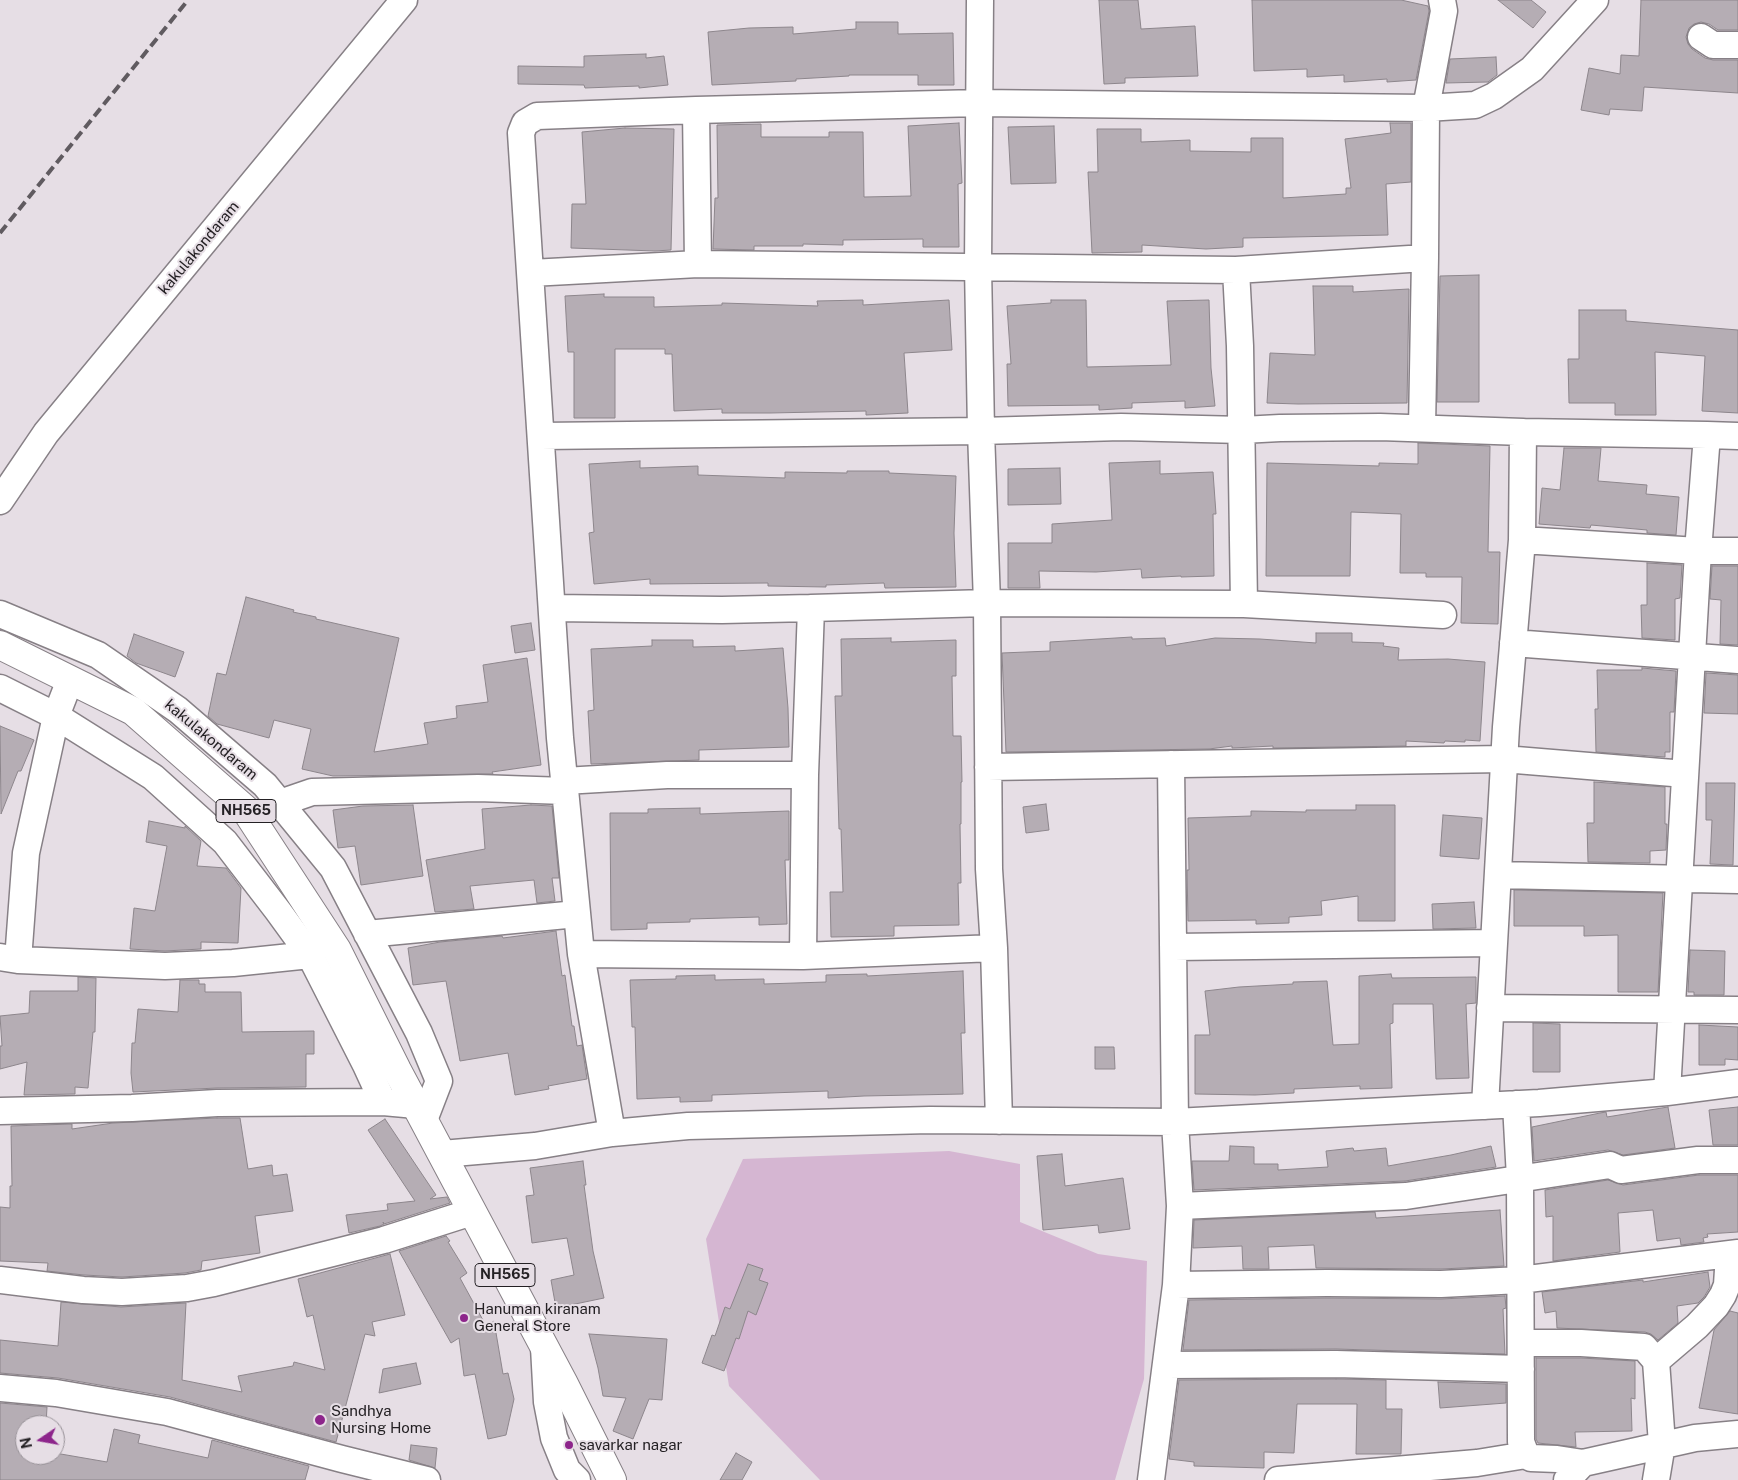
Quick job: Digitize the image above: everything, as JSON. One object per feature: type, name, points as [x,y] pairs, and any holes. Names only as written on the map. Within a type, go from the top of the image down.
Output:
[{"type":"highway","name":"NH565","points":[[0,645],[133,711],[245,809],[337,950],[397,1070],[544,1347],[612,1480]]},
{"type":"street","name":"kakulakondaram","points":[[0,500],[46,433],[404,0]]},
{"type":"street","points":[[980,0],[978,266],[987,603],[989,870],[994,948],[999,1121]]},
{"type":"street","points":[[1422,428],[1426,258],[1426,108],[1444,11],[1442,0]]},
{"type":"street","points":[[612,1133],[582,954],[564,786],[521,133],[525,122],[537,116],[979,103],[1426,108],[1475,105],[1494,96],[1532,69],[1589,2]]},
{"type":"street","points":[[1701,37],[1713,45],[1738,45]]},
{"type":"street","points":[[696,110],[698,264]]},
{"type":"street","points":[[531,273],[698,264],[1236,270],[1426,258]]},
{"type":"street","points":[[1236,270],[1240,346],[1244,604]]},
{"type":"street","points":[[541,436],[981,431],[1121,427],[1242,430],[1280,428],[1422,428],[1738,436]]},
{"type":"street","points":[[1485,1106],[1504,759],[1522,540],[1523,432]]},
{"type":"street","points":[[1667,1092],[1698,551],[1708,434]]},
{"type":"street","points":[[1522,540],[1698,551],[1738,551]]},
{"type":"street","points":[[552,608],[722,610],[987,603],[1244,604],[1443,616]]},
{"type":"street","points":[[803,956],[805,775],[811,608]]},
{"type":"street","name":"kakulakondaram","points":[[0,614],[98,655],[178,710],[265,785],[333,868],[419,1033],[439,1081],[420,1112]]},
{"type":"street","points":[[1513,643],[1738,660]]},
{"type":"street","points":[[70,680],[56,716],[26,853],[9,958],[166,966],[233,963],[310,955]]},
{"type":"street","points":[[0,688],[56,716],[153,777],[224,842],[310,955],[383,1102]]},
{"type":"street","points":[[988,767],[1504,759],[1685,774]]},
{"type":"street","points":[[1151,1480],[1176,1285],[1180,1206],[1175,1122],[1170,764]]},
{"type":"street","points":[[280,803],[312,792],[564,786],[667,775],[805,775]]},
{"type":"street","points":[[1498,875],[1738,880]]},
{"type":"street","points":[[368,934],[577,914]]},
{"type":"street","points":[[1174,946],[1494,943]]},
{"type":"street","points":[[582,954],[803,956],[994,948]]},
{"type":"street","points":[[1490,1008],[1671,1011],[1738,1010]]},
{"type":"street","points":[[442,1154],[535,1146],[612,1133],[688,1126],[930,1120],[1175,1122],[1539,1103],[1667,1092],[1738,1083]]},
{"type":"street","points":[[0,1111],[132,1108],[217,1103],[383,1102],[420,1112]]},
{"type":"street","points":[[1516,1104],[1520,1178],[1521,1442],[1526,1455],[1575,1471],[1662,1444],[1695,1438],[1738,1434]]},
{"type":"street","points":[[1180,1206],[1406,1196],[1610,1165],[1621,1170],[1698,1160],[1738,1160]]},
{"type":"street","points":[[0,1280],[83,1290],[122,1292],[187,1288],[384,1240],[472,1212]]},
{"type":"street","points":[[1176,1285],[1441,1284],[1520,1280],[1733,1254],[1727,1285],[1716,1306],[1697,1326],[1656,1362]]},
{"type":"street","points":[[1521,1343],[1581,1343],[1644,1348],[1656,1362],[1662,1444],[1656,1480]]},
{"type":"street","points":[[544,1347],[547,1402],[554,1438],[570,1477]]},
{"type":"street","points":[[1166,1365],[1336,1364],[1521,1369]]},
{"type":"street","points":[[0,1388],[56,1393],[167,1412],[427,1480]]},
{"type":"street","points":[[1278,1480],[1477,1463],[1526,1455]]},
{"type":"shaded area","points":[[949,1151],[1020,1164],[1020,1222],[1098,1254],[1147,1261],[1144,1379],[1115,1480],[820,1480],[729,1386],[706,1239],[743,1159]]},
{"type":"building","points":[[1099,0],[1138,0],[1141,29],[1195,26],[1198,76],[1125,78],[1125,83],[1104,84]]},
{"type":"building","points":[[1252,0],[1401,0],[1428,6],[1429,11],[1416,80],[1387,82],[1387,79],[1344,82],[1344,75],[1307,77],[1307,69],[1254,71]]},
{"type":"building","points":[[1498,0],[1531,0],[1546,12],[1533,28]]},
{"type":"building","points":[[1641,0],[1738,0],[1738,30],[1718,30],[1709,24],[1701,22],[1689,28],[1686,37],[1692,49],[1705,58],[1713,60],[1738,60],[1738,93],[1644,87],[1642,111],[1610,109],[1609,115],[1581,110],[1589,68],[1620,74],[1621,55],[1639,56]]},
{"type":"building","points":[[856,22],[898,22],[898,34],[953,33],[954,85],[918,85],[918,75],[849,75],[796,79],[796,81],[712,85],[708,32],[749,28],[793,27],[793,34],[856,29]]},
{"type":"building","points":[[646,54],[646,58],[664,56],[668,85],[639,88],[639,86],[585,88],[584,85],[518,84],[518,66],[584,67],[584,56]]},
{"type":"building","points":[[1496,57],[1497,75],[1488,82],[1446,83],[1450,59]]},
{"type":"building","points":[[959,123],[962,183],[958,184],[959,247],[923,247],[923,239],[843,240],[843,245],[754,246],[754,250],[713,249],[715,198],[718,198],[717,125],[761,124],[761,137],[829,137],[829,132],[863,132],[864,197],[911,196],[908,126]]},
{"type":"building","points":[[1390,123],[1411,123],[1411,182],[1386,184],[1388,235],[1243,238],[1243,247],[1206,249],[1142,245],[1142,252],[1092,253],[1088,172],[1098,172],[1097,129],[1141,129],[1141,142],[1190,140],[1190,151],[1251,152],[1251,138],[1283,138],[1283,198],[1346,194],[1346,188],[1351,188],[1345,139],[1391,133]]},
{"type":"building","points":[[1054,126],[1056,183],[1011,184],[1008,127]]},
{"type":"building","points":[[625,128],[674,129],[671,250],[571,248],[572,204],[586,204],[582,132]]},
{"type":"building","points":[[1479,275],[1479,402],[1437,402],[1440,276]]},
{"type":"building","points":[[1313,286],[1353,286],[1353,292],[1409,289],[1407,403],[1267,403],[1270,353],[1315,355]]},
{"type":"building","points":[[604,294],[604,297],[654,297],[654,307],[722,305],[722,303],[818,306],[817,301],[863,300],[863,305],[949,300],[952,350],[904,353],[908,413],[866,415],[866,411],[722,413],[722,409],[674,411],[672,354],[665,354],[665,349],[615,349],[615,418],[574,418],[574,352],[568,352],[565,296]]},
{"type":"building","points":[[1051,300],[1086,300],[1087,367],[1171,365],[1167,301],[1209,300],[1211,368],[1215,406],[1185,408],[1185,401],[1132,403],[1132,408],[1099,410],[1099,405],[1008,406],[1007,364],[1011,364],[1007,306],[1051,303]]},
{"type":"building","points":[[1579,310],[1626,310],[1626,321],[1738,330],[1738,413],[1702,411],[1705,356],[1655,352],[1656,415],[1615,415],[1615,403],[1569,403],[1568,359],[1579,359]]},
{"type":"building","points":[[1418,443],[1490,446],[1488,552],[1500,552],[1498,624],[1461,623],[1462,577],[1426,577],[1426,573],[1400,573],[1401,514],[1351,512],[1350,576],[1266,576],[1267,463],[1379,466],[1379,463],[1418,464]]},
{"type":"building","points":[[1564,448],[1601,448],[1598,481],[1647,485],[1646,494],[1679,497],[1676,535],[1647,533],[1647,530],[1591,525],[1590,528],[1539,524],[1542,488],[1560,490]]},
{"type":"building","points":[[640,461],[640,468],[698,466],[698,475],[785,478],[785,472],[847,473],[847,471],[889,471],[889,473],[956,476],[954,533],[956,587],[885,588],[884,583],[826,585],[826,587],[768,586],[768,583],[650,584],[650,579],[594,584],[589,533],[594,532],[589,464]]},
{"type":"building","points":[[1160,461],[1160,474],[1213,472],[1216,514],[1213,514],[1214,576],[1142,578],[1141,569],[1096,572],[1039,571],[1040,588],[1008,588],[1008,543],[1052,543],[1052,524],[1112,520],[1109,463]]},
{"type":"building","points":[[1060,468],[1061,504],[1008,505],[1008,469]]},
{"type":"building","points":[[1647,563],[1682,565],[1680,598],[1675,599],[1675,640],[1642,638],[1641,605],[1647,605]]},
{"type":"building","points":[[1712,566],[1738,566],[1738,645],[1720,644],[1721,600],[1710,599]]},
{"type":"building","points":[[246,597],[294,610],[293,612],[316,617],[316,619],[399,638],[374,752],[428,744],[424,723],[457,718],[456,706],[488,702],[483,665],[527,658],[541,765],[492,772],[493,774],[333,776],[302,769],[311,729],[274,720],[269,738],[217,724],[208,716],[217,673],[226,675]]},
{"type":"building","points":[[531,623],[535,650],[515,653],[511,626]]},
{"type":"building","points":[[1316,633],[1352,633],[1352,642],[1384,643],[1383,646],[1399,648],[1398,660],[1448,659],[1485,662],[1480,741],[1445,741],[1444,743],[1406,741],[1406,746],[1273,748],[1273,746],[1232,748],[1232,746],[1209,749],[1006,752],[1002,653],[1050,651],[1050,642],[1132,637],[1132,639],[1165,638],[1166,646],[1215,638],[1316,643]]},
{"type":"building","points":[[134,634],[184,652],[175,677],[136,663],[127,656]]},
{"type":"building","points":[[891,638],[891,642],[956,640],[956,676],[952,676],[953,736],[961,736],[962,782],[960,824],[961,883],[958,883],[959,925],[894,926],[894,936],[831,937],[830,892],[843,892],[835,696],[842,696],[841,639]]},
{"type":"building","points":[[652,640],[693,640],[693,647],[735,646],[735,651],[783,648],[789,747],[699,750],[699,760],[591,764],[588,711],[594,710],[591,649],[652,646]]},
{"type":"building","points":[[1642,668],[1676,671],[1674,712],[1670,712],[1670,752],[1665,752],[1665,757],[1596,752],[1595,709],[1598,709],[1597,670],[1642,670]]},
{"type":"building","points":[[1706,673],[1738,675],[1738,714],[1704,713]]},
{"type":"building","points":[[0,726],[34,740],[21,771],[18,771],[1,814]]},
{"type":"building","points":[[1594,782],[1665,787],[1666,850],[1650,851],[1650,863],[1588,862],[1587,823],[1594,823]]},
{"type":"building","points":[[1706,783],[1735,783],[1733,865],[1710,864],[1712,820],[1706,820]]},
{"type":"building","points":[[1046,804],[1049,830],[1026,833],[1023,807]]},
{"type":"building","points":[[413,805],[423,876],[361,885],[355,846],[338,848],[333,810],[363,806]]},
{"type":"building","points":[[531,805],[552,806],[559,878],[552,878],[555,901],[537,903],[534,880],[470,886],[474,909],[435,912],[426,860],[485,849],[482,809]]},
{"type":"building","points":[[1356,805],[1395,805],[1395,921],[1358,921],[1358,896],[1321,901],[1322,915],[1289,917],[1289,923],[1256,924],[1256,920],[1188,921],[1188,818],[1251,816],[1251,811],[1306,812],[1306,810],[1356,810]]},
{"type":"building","points":[[700,808],[700,814],[789,811],[789,860],[785,860],[787,924],[759,925],[759,917],[690,919],[690,922],[647,923],[647,929],[611,930],[610,813],[648,813],[648,809]]},
{"type":"building","points":[[1443,815],[1482,818],[1479,859],[1440,856]]},
{"type":"building","points":[[149,821],[185,828],[185,826],[201,841],[197,866],[226,868],[241,888],[238,943],[201,942],[201,949],[165,951],[130,949],[134,908],[155,911],[167,846],[146,842]]},
{"type":"building","points":[[1514,890],[1663,893],[1658,992],[1618,992],[1618,935],[1584,936],[1584,926],[1514,926]]},
{"type":"building","points":[[1474,902],[1476,928],[1433,929],[1432,904]]},
{"type":"building","points":[[556,931],[562,976],[565,975],[572,1026],[574,1026],[577,1046],[582,1045],[587,1079],[548,1086],[549,1089],[515,1095],[508,1053],[460,1061],[446,981],[413,985],[408,948],[440,942],[502,936],[503,938]]},
{"type":"building","points":[[1690,950],[1725,951],[1724,995],[1694,995],[1694,992],[1688,992]]},
{"type":"building","points":[[963,971],[965,1033],[961,1033],[963,1094],[828,1098],[828,1091],[712,1095],[712,1101],[680,1102],[680,1097],[637,1099],[635,1027],[632,1027],[630,980],[676,979],[676,976],[715,975],[715,980],[764,979],[764,984],[826,982],[826,975],[867,974],[867,976]]},
{"type":"building","points":[[1391,974],[1392,978],[1476,977],[1476,1003],[1466,1004],[1469,1078],[1436,1079],[1433,1004],[1393,1004],[1393,1023],[1390,1024],[1392,1088],[1360,1089],[1360,1086],[1294,1089],[1294,1093],[1255,1095],[1195,1094],[1195,1035],[1210,1035],[1205,991],[1293,984],[1293,982],[1327,981],[1333,1045],[1359,1044],[1359,976]]},
{"type":"building","points":[[78,977],[96,978],[95,1032],[93,1032],[88,1088],[75,1087],[75,1094],[24,1095],[27,1062],[0,1069],[0,1046],[2,1046],[0,1016],[29,1013],[30,991],[78,991]]},
{"type":"building","points":[[180,980],[199,980],[199,984],[205,984],[205,992],[241,992],[242,1032],[314,1031],[314,1054],[306,1054],[306,1087],[217,1088],[133,1092],[131,1073],[132,1043],[135,1043],[138,1009],[178,1012]]},
{"type":"building","points":[[1533,1023],[1560,1024],[1560,1072],[1533,1072]]},
{"type":"building","points":[[1699,1025],[1738,1027],[1738,1060],[1725,1059],[1725,1065],[1699,1065]]},
{"type":"building","points":[[1095,1047],[1114,1047],[1115,1069],[1095,1069]]},
{"type":"building","points":[[1668,1107],[1675,1148],[1623,1155],[1608,1150],[1534,1161],[1532,1127],[1606,1112],[1607,1117]]},
{"type":"building","points":[[1738,1107],[1738,1145],[1713,1145],[1709,1110]]},
{"type":"building","points":[[240,1118],[248,1169],[272,1165],[273,1176],[287,1174],[293,1211],[255,1216],[260,1253],[202,1261],[201,1270],[185,1273],[122,1277],[47,1271],[48,1263],[0,1261],[0,1207],[10,1208],[10,1186],[12,1186],[11,1126],[72,1124],[72,1129],[113,1123]]},
{"type":"building","points":[[385,1119],[436,1195],[430,1199],[447,1197],[450,1203],[349,1233],[346,1215],[388,1210],[387,1204],[415,1201],[368,1130]]},
{"type":"building","points":[[1230,1146],[1254,1147],[1254,1164],[1278,1164],[1278,1170],[1328,1167],[1326,1151],[1353,1148],[1354,1151],[1386,1148],[1388,1166],[1491,1146],[1496,1167],[1405,1181],[1194,1190],[1192,1161],[1229,1161]]},
{"type":"building","points":[[1062,1154],[1065,1186],[1123,1178],[1130,1229],[1099,1233],[1098,1225],[1043,1230],[1037,1156]]},
{"type":"building","points":[[583,1161],[586,1185],[584,1185],[593,1251],[604,1298],[556,1308],[551,1280],[574,1275],[567,1238],[532,1243],[526,1196],[534,1195],[530,1168]]},
{"type":"building","points":[[1699,1175],[1738,1175],[1738,1232],[1707,1234],[1708,1237],[1703,1238],[1704,1242],[1681,1245],[1680,1238],[1657,1241],[1653,1210],[1618,1213],[1620,1252],[1553,1261],[1553,1216],[1546,1217],[1545,1190],[1608,1180],[1623,1185]]},
{"type":"building","points":[[1500,1210],[1504,1266],[1441,1269],[1316,1268],[1314,1245],[1268,1247],[1269,1269],[1243,1269],[1242,1246],[1193,1248],[1194,1220],[1375,1212],[1376,1218]]},
{"type":"building","points":[[446,1236],[467,1273],[460,1278],[484,1322],[475,1324],[476,1327],[486,1327],[494,1321],[503,1374],[508,1373],[514,1399],[506,1435],[488,1439],[475,1374],[464,1376],[459,1338],[451,1343],[399,1251]]},
{"type":"building","points":[[390,1254],[405,1315],[372,1322],[375,1336],[365,1334],[336,1442],[170,1397],[58,1378],[0,1373],[0,1340],[58,1346],[61,1302],[121,1307],[186,1303],[182,1380],[242,1392],[238,1376],[293,1366],[294,1362],[325,1370],[313,1315],[307,1317],[298,1279]]},
{"type":"building","points":[[748,1264],[763,1269],[759,1280],[768,1283],[756,1315],[748,1311],[739,1339],[736,1338],[724,1371],[702,1363],[712,1335],[715,1336],[725,1307],[730,1309]]},
{"type":"building","points":[[1708,1272],[1710,1287],[1704,1297],[1698,1303],[1677,1306],[1678,1323],[1658,1340],[1645,1332],[1557,1328],[1556,1311],[1545,1313],[1542,1292],[1643,1280],[1643,1282]]},
{"type":"building","points":[[1505,1296],[1506,1308],[1503,1309],[1505,1354],[1336,1349],[1183,1350],[1189,1300],[1441,1299]]},
{"type":"building","points":[[1730,1311],[1738,1313],[1738,1414],[1699,1408],[1714,1330]]},
{"type":"building","points":[[589,1334],[667,1339],[662,1400],[649,1399],[633,1439],[613,1431],[626,1398],[603,1396]]},
{"type":"building","points":[[1536,1358],[1635,1361],[1635,1399],[1631,1398],[1632,1431],[1575,1432],[1576,1447],[1538,1443],[1536,1439]]},
{"type":"building","points":[[416,1363],[421,1384],[379,1393],[383,1369]]},
{"type":"building","points":[[1179,1380],[1386,1380],[1386,1409],[1402,1409],[1401,1454],[1356,1454],[1357,1404],[1297,1404],[1294,1453],[1264,1452],[1264,1468],[1194,1466],[1194,1462],[1169,1459]]},
{"type":"building","points":[[1438,1382],[1506,1384],[1506,1403],[1440,1408]]},
{"type":"building","points":[[0,1403],[47,1407],[47,1415],[15,1415],[15,1465],[65,1465],[65,1455],[107,1462],[114,1429],[140,1435],[138,1443],[208,1458],[212,1440],[309,1466],[305,1480],[0,1480]]},
{"type":"building","points":[[411,1445],[437,1448],[435,1468],[409,1460]]},
{"type":"building","points":[[736,1453],[752,1462],[742,1480],[720,1480]]},
{"type":"railway","points":[[0,233],[188,0]]},
{"type":"place","name":"Hanuman kiranam General Store","points":[[464,1318]]},
{"type":"place","name":"Sandhya Nursing Home","points":[[320,1420]]},
{"type":"place","name":"savarkar nagar","points":[[569,1445]]}]
